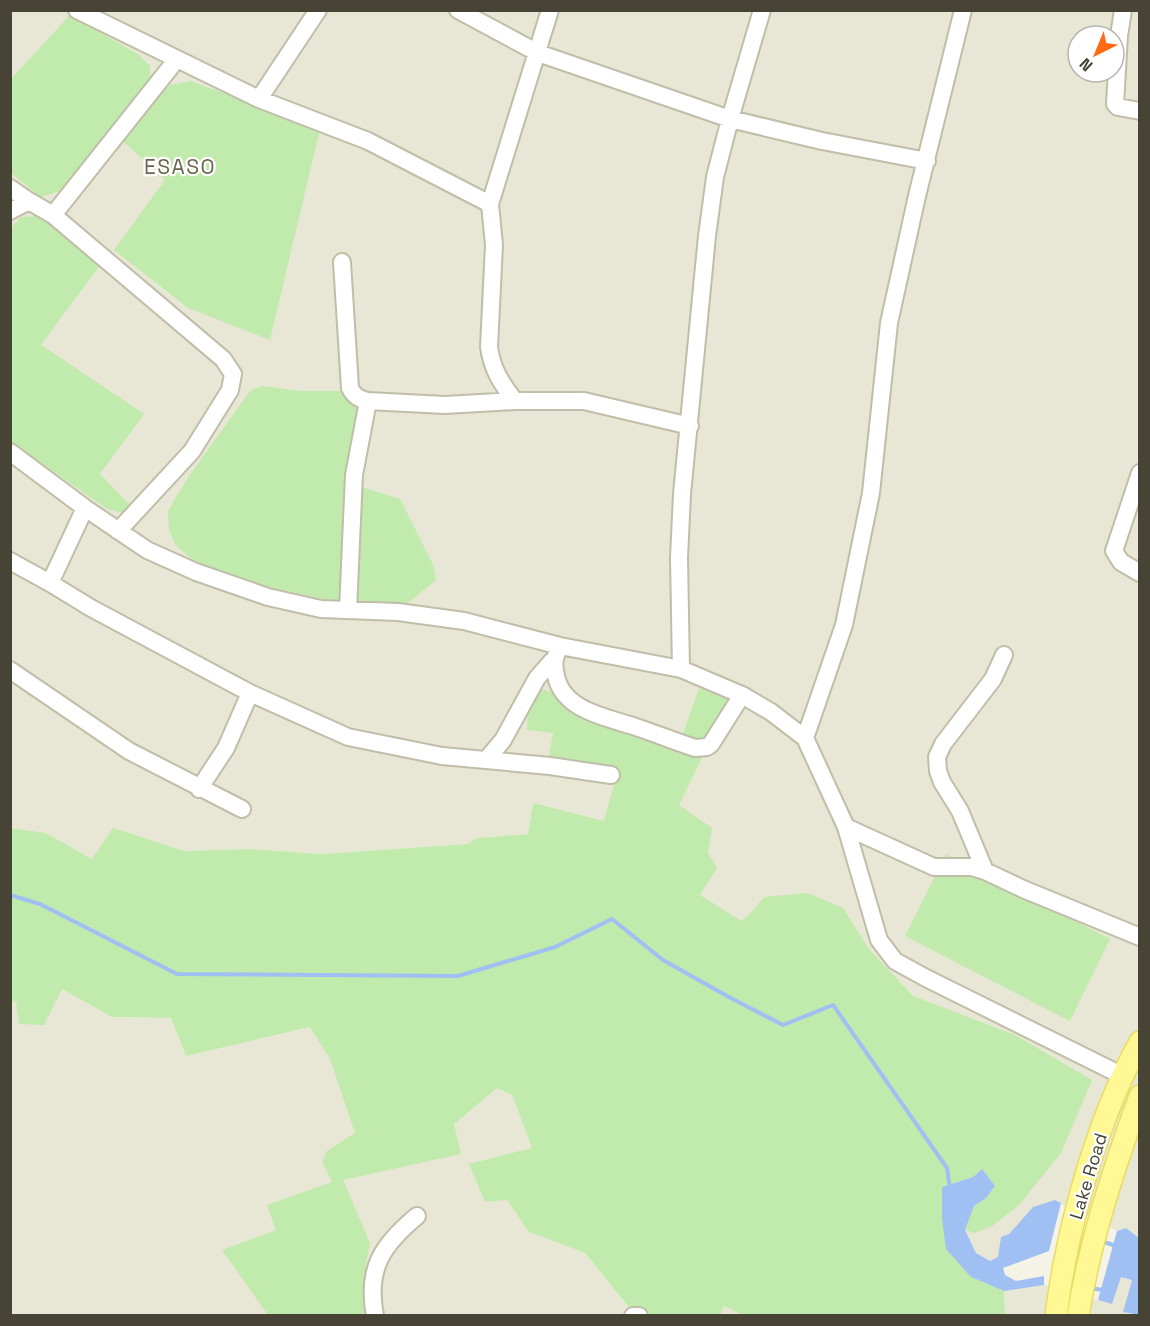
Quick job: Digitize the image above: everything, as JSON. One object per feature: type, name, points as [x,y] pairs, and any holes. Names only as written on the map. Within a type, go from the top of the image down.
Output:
[{"type":"main road","name":"Lake Road","points":[[1056,1316],[1060,1286],[1089,1167],[1122,1075],[1140,1042]]},
{"type":"main road","name":"Lake Road","points":[[1078,1316],[1081,1292],[1097,1222],[1140,1096]]},
{"type":"street","points":[[259,99],[318,10]]},
{"type":"street","points":[[458,10],[538,53],[730,119],[822,141],[927,161]]},
{"type":"street","points":[[515,401],[498,380],[491,363],[489,347],[494,245],[490,204],[550,10]]},
{"type":"street","points":[[681,669],[679,558],[682,494],[707,236],[715,177],[762,10]]},
{"type":"street","points":[[805,738],[844,625],[862,544],[872,494],[889,323],[917,196],[963,10]]},
{"type":"street","points":[[1123,10],[1115,104],[1118,107],[1140,111]]},
{"type":"street","points":[[85,12],[259,99],[368,141],[490,204]]},
{"type":"street","points":[[53,215],[177,59]]},
{"type":"street","points":[[10,188],[53,215],[223,359],[233,374],[230,390],[192,451],[118,531]]},
{"type":"street","points":[[10,211],[29,201]]},
{"type":"street","points":[[342,262],[350,388],[357,397],[368,401],[445,405],[515,401],[584,401],[690,426]]},
{"type":"street","points":[[348,610],[354,475],[368,401]]},
{"type":"street","points":[[10,452],[85,508],[147,550],[175,563],[268,597],[321,609],[398,612],[464,621],[556,653],[681,669],[742,695],[771,712],[805,738],[846,827],[879,940],[895,961],[1122,1075]]},
{"type":"street","points":[[1140,473],[1114,551],[1121,562],[1140,573]]},
{"type":"street","points":[[50,583],[85,508]]},
{"type":"street","points":[[10,561],[91,608],[250,693],[348,736],[442,756],[550,766],[611,775]]},
{"type":"street","points":[[556,653],[560,687],[573,703],[601,716],[695,748],[707,747],[711,744],[742,695]]},
{"type":"street","points":[[487,759],[509,730],[537,678],[556,653]]},
{"type":"street","points":[[985,871],[960,811],[942,782],[937,757],[944,744],[993,679],[1004,655]]},
{"type":"street","points":[[10,670],[129,751],[199,789],[242,809]]},
{"type":"street","points":[[199,789],[226,748],[250,693]]},
{"type":"street","points":[[846,827],[934,867],[972,867],[985,871],[1140,937]]},
{"type":"street","points":[[375,1316],[373,1275],[378,1258],[398,1233],[417,1215]]},
{"type":"street","points":[[633,1316],[639,1316]]},
{"type":"shaded area","points":[[11,11],[1139,11],[1139,1238],[1126,1228],[1117,1231],[1055,1200],[1033,1207],[1009,1234],[1001,1237],[998,1257],[990,1261],[976,1253],[965,1230],[974,1206],[731,928],[533,803],[528,834],[477,838],[469,844],[321,854],[249,849],[184,851],[113,829],[92,859],[46,833],[11,828]]},
{"type":"shaded area","points":[[62,989],[112,1017],[171,1018],[186,1056],[310,1027],[424,1030],[512,1095],[532,1148],[507,1200],[529,1232],[585,1253],[628,1307],[715,1302],[744,1315],[11,1316],[11,1001],[16,1002]]},
{"type":"shaded area","points":[[1121,1277],[1132,1280],[1124,1312],[1132,1315],[1005,1315],[1004,1291],[1044,1285],[1112,1304]]},
{"type":"green space","points":[[70,15],[139,55],[150,66],[150,81],[64,190],[41,197],[11,173],[10,80]]},
{"type":"green space","points":[[191,81],[320,129],[270,340],[188,308],[114,250],[165,180],[123,141],[147,109],[170,85]]},
{"type":"green space","points":[[39,216],[56,227],[100,265],[41,345],[144,414],[100,474],[131,506],[124,513],[107,509],[11,442],[11,228],[21,217]]},
{"type":"green space","points":[[262,386],[301,391],[354,391],[364,404],[346,482],[400,499],[434,567],[436,580],[403,607],[324,599],[238,580],[192,559],[176,546],[169,530],[168,511],[189,476],[250,391]]},
{"type":"green space","points":[[699,688],[730,700],[679,805],[712,828],[708,852],[717,868],[700,895],[741,921],[764,897],[808,893],[843,908],[869,949],[913,996],[1015,1035],[1092,1080],[1061,1153],[1019,1205],[992,1226],[975,1233],[965,1230],[974,1206],[986,1198],[981,1169],[973,1177],[942,1187],[971,1277],[1004,1291],[1005,1315],[744,1316],[724,1306],[720,1315],[635,1315],[585,1253],[529,1232],[507,1200],[485,1202],[469,1164],[532,1148],[512,1095],[497,1088],[454,1124],[461,1154],[343,1180],[370,1243],[366,1264],[365,1315],[268,1315],[222,1250],[276,1230],[267,1205],[332,1182],[322,1161],[327,1151],[355,1133],[330,1059],[310,1027],[186,1056],[171,1018],[112,1017],[62,989],[44,1025],[19,1024],[16,1002],[11,1001],[11,828],[46,833],[92,859],[113,828],[184,851],[249,849],[321,854],[468,844],[477,838],[528,834],[533,803],[604,821],[617,774],[595,765],[549,756],[553,733],[527,730],[528,714],[541,689],[683,734]]},
{"type":"green space","points":[[946,854],[1110,939],[1070,1021],[905,936]]},
{"type":"water","points":[[982,1169],[995,1186],[986,1198],[974,1206],[965,1230],[976,1253],[990,1261],[998,1257],[1001,1237],[1009,1234],[1033,1207],[1055,1200],[1061,1203],[1049,1251],[1003,1268],[1005,1275],[1016,1281],[1044,1276],[1044,1285],[1004,1291],[971,1277],[946,1249],[942,1219],[942,1187],[973,1177]]},
{"type":"water","points":[[1126,1228],[1139,1238],[1139,1315],[1123,1312],[1132,1280],[1121,1277],[1112,1304],[1098,1300],[1117,1231]]},
{"type":"waterway","points":[[10,895],[40,904],[177,974],[458,976],[555,947],[612,919],[663,960],[783,1025],[833,1005],[947,1168],[950,1189]]},
{"type":"waterway","points":[[1101,1241],[1116,1246]]},
{"type":"waterway","points":[[1088,1288],[1104,1290]]},
{"type":"district","name":"ESASO","points":[[180,166]]}]
